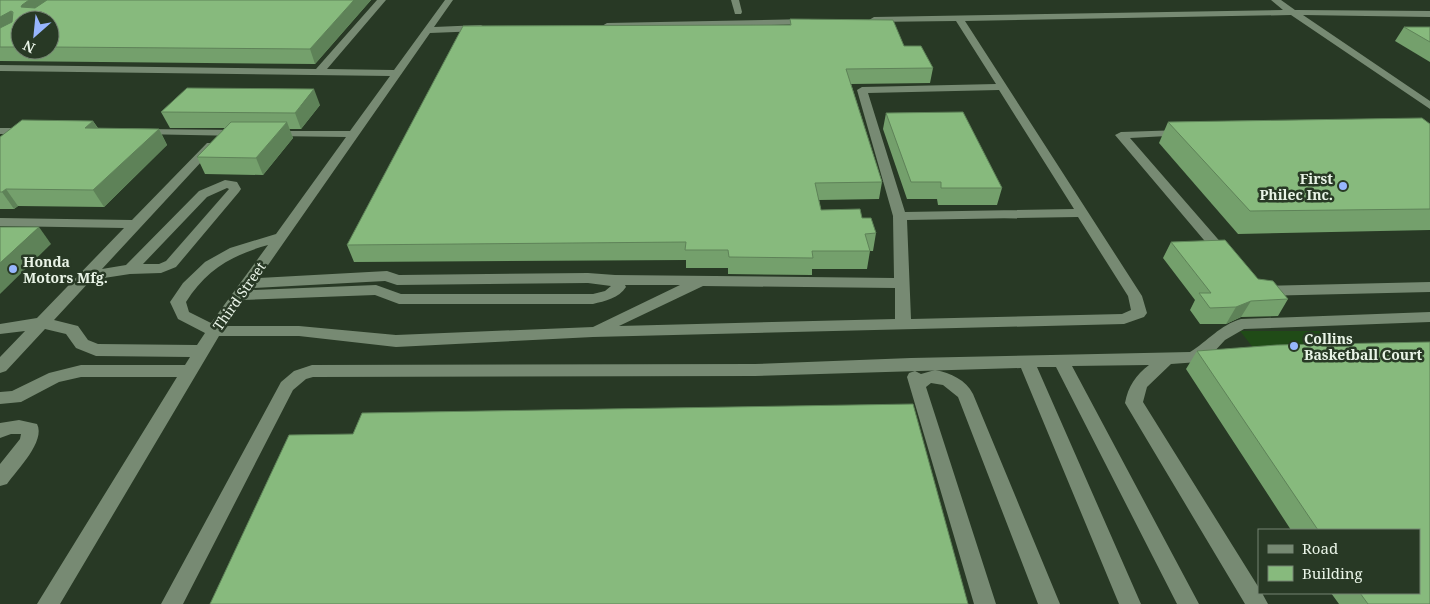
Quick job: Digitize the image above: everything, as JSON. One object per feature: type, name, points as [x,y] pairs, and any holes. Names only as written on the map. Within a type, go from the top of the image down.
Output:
[{"type":"street","points":[[320,71],[382,0]]},
{"type":"street","name":"Third Street","points":[[48,604],[214,331],[429,30],[448,0]]},
{"type":"street","points":[[735,0],[738,12]]},
{"type":"street","points":[[1275,0],[1430,106]]},
{"type":"street","points":[[859,20],[1253,12],[1294,14],[1430,14]]},
{"type":"street","points":[[281,237],[246,246],[206,266],[188,284],[178,302],[183,315],[214,331],[299,331],[396,341],[593,332],[1124,319],[1139,313],[1135,296],[959,18]]},
{"type":"street","points":[[599,26],[819,21]]},
{"type":"street","points":[[429,30],[489,28]]},
{"type":"street","points":[[0,68],[398,73]]},
{"type":"street","points":[[904,325],[900,216],[862,90],[1002,86]]},
{"type":"street","points":[[0,131],[39,132]]},
{"type":"street","points":[[126,132],[355,134]]},
{"type":"street","points":[[1199,132],[1121,135],[1236,269]]},
{"type":"street","points":[[0,367],[222,133]]},
{"type":"street","points":[[86,276],[130,269],[161,268],[171,264],[234,189],[234,185],[225,184],[203,194],[130,269]]},
{"type":"street","points":[[900,216],[1083,213]]},
{"type":"street","points":[[0,222],[136,224]]},
{"type":"street","points":[[245,289],[387,276],[397,280],[902,283]]},
{"type":"street","points":[[245,289],[376,290],[399,299],[593,299],[610,294],[619,287],[615,280]]},
{"type":"street","points":[[593,332],[702,282]]},
{"type":"street","points":[[1249,284],[1255,291],[1430,287]]},
{"type":"street","points":[[172,604],[287,386],[300,375],[312,371],[755,370],[911,364],[1193,358],[1206,350],[1219,336],[1241,324],[1430,317]]},
{"type":"street","points":[[0,329],[42,323],[66,327],[72,330],[82,344],[96,350],[202,351]]},
{"type":"street","points":[[1167,359],[1142,380],[1134,391],[1134,403],[1258,604]]},
{"type":"street","points":[[1061,361],[1188,604]]},
{"type":"street","points":[[1027,362],[1130,604]]},
{"type":"street","points":[[911,364],[985,604]]},
{"type":"street","points":[[0,398],[15,396],[55,377],[81,371],[190,371]]},
{"type":"street","points":[[917,386],[921,380],[927,378],[945,378],[960,388],[965,394],[1049,604]]},
{"type":"street","points":[[0,431],[6,428],[20,427],[31,430],[29,441],[0,478]]},
{"type":"green space","name":"Collins Basketball Court","points":[[1240,331],[1320,331],[1350,362],[1265,363]]},
{"type":"building","points":[[0,0],[29,0],[21,7],[35,8],[47,0],[354,0],[310,49],[60,47],[60,10],[10,10],[0,17]]},
{"type":"building","points":[[790,19],[893,20],[904,46],[921,46],[933,68],[846,69],[882,182],[815,183],[821,210],[860,209],[862,218],[871,218],[876,233],[865,234],[870,251],[812,251],[813,258],[729,257],[728,250],[685,250],[686,242],[347,245],[463,26],[791,25]]},
{"type":"building","points":[[10,23],[10,47],[0,47],[0,28]]},
{"type":"building","points":[[1404,27],[1430,27],[1430,42]]},
{"type":"building","points":[[187,88],[314,89],[295,113],[161,112]]},
{"type":"building","points":[[963,112],[1002,188],[941,188],[941,182],[911,182],[886,113]]},
{"type":"building","points":[[1422,118],[1430,124],[1430,209],[1250,211],[1168,122]]},
{"type":"building","points":[[22,120],[93,121],[85,128],[159,129],[93,190],[6,189],[0,192],[0,137]]},
{"type":"building","points":[[231,122],[287,122],[256,158],[197,157]]},
{"type":"building","points":[[0,227],[39,227],[0,263]]},
{"type":"building","points":[[1225,240],[1258,279],[1273,281],[1288,299],[1251,301],[1236,307],[1210,308],[1199,293],[1211,293],[1171,242]]},
{"type":"building","points":[[1430,342],[1430,604],[1368,604],[1361,594],[1420,594],[1420,529],[1317,529],[1197,351],[1277,345]]},
{"type":"building","points":[[913,404],[968,604],[210,604],[289,435],[353,434],[362,413]]},
{"type":"place","name":"First Philec Inc.","points":[[1343,186]]},
{"type":"place","name":"Honda Motors Mfg.","points":[[13,269]]},
{"type":"place","name":"Collins Basketball Court","points":[[1294,346]]}]
